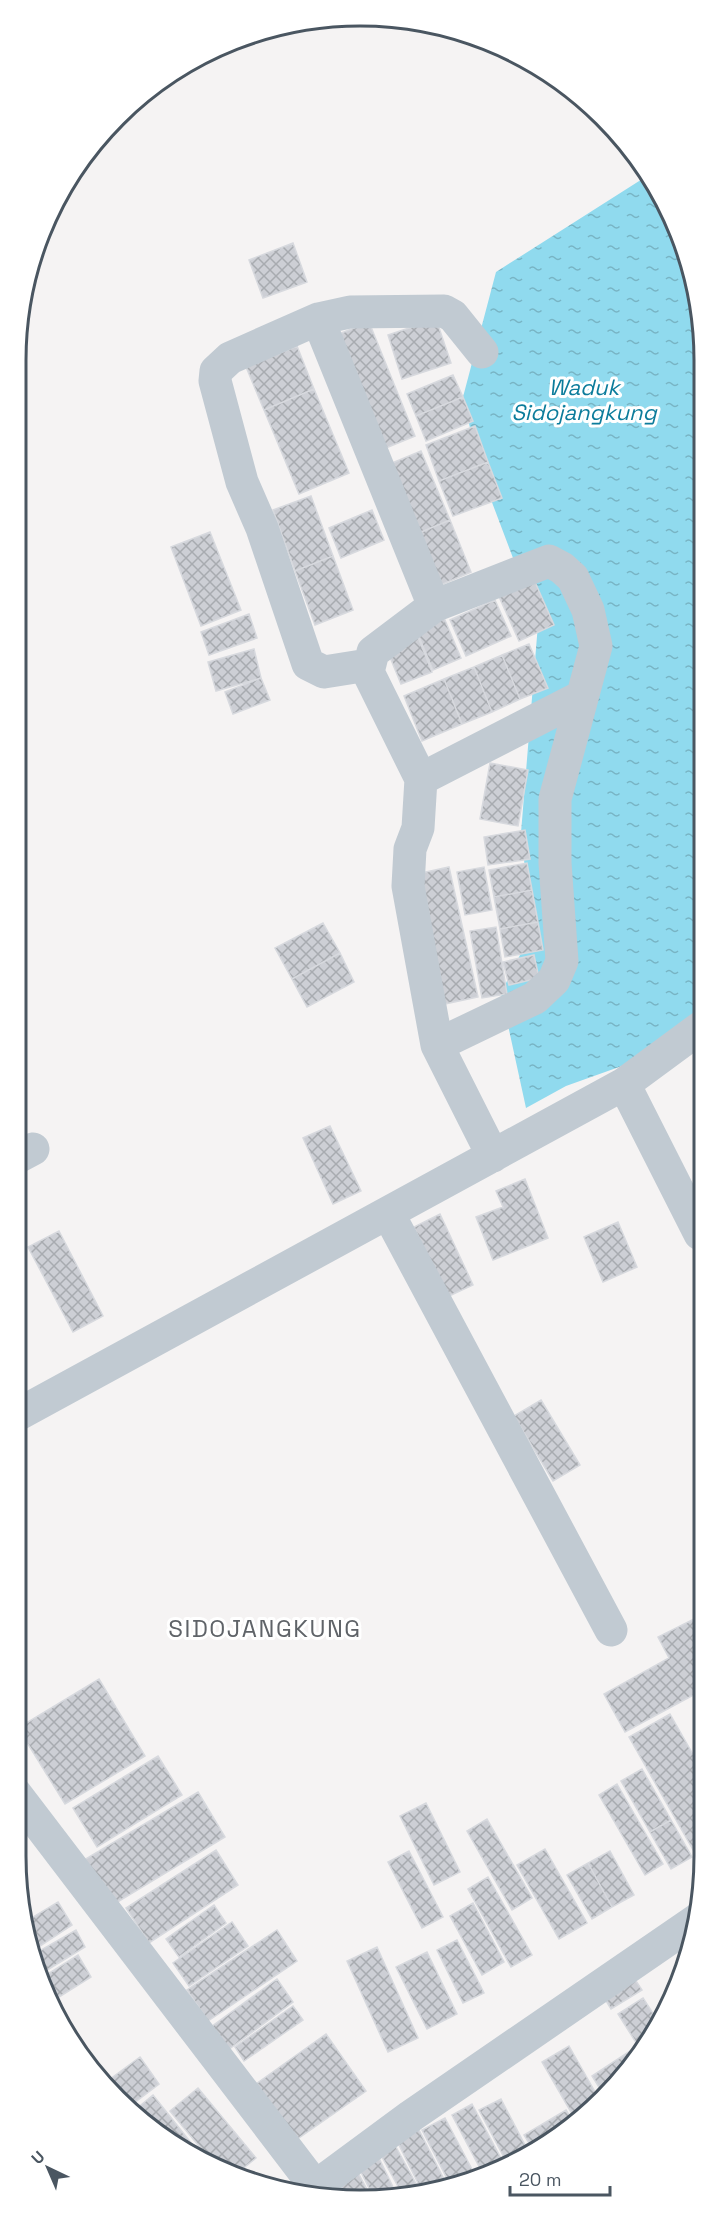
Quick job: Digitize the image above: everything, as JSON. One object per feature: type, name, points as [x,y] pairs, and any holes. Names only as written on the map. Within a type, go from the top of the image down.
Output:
[{"type":"street","points":[[368,664],[324,672],[308,664],[262,528],[242,482],[215,381],[216,371],[230,358],[318,319],[350,312],[444,311],[453,316],[482,352]]},
{"type":"street","points":[[318,319],[434,606]]},
{"type":"street","points":[[437,1045],[535,998],[554,980],[562,961],[555,863],[555,799],[596,646],[588,610],[573,578],[562,568],[549,561],[434,606],[373,652],[368,664],[368,672],[421,778],[417,828],[411,849],[408,886],[437,1045],[492,1156]]},
{"type":"street","points":[[421,778],[581,698]]},
{"type":"street","points":[[26,1410],[624,1084],[694,1032]]},
{"type":"street","points":[[624,1084],[694,1222]]},
{"type":"street","points":[[388,1213],[611,1630]]},
{"type":"street","points":[[26,1808],[309,2187]]},
{"type":"street","points":[[320,2188],[411,2116],[687,1927]]},
{"type":"water","name":"Waduk Sidojangkung","points":[[641,180],[660,212],[677,252],[688,295],[694,338],[694,1033],[675,1047],[566,1086],[526,1108],[501,993],[532,931],[521,833],[538,624],[479,468],[463,397],[496,272]]},
{"type":"building","points":[[293,243],[307,282],[263,298],[249,260]]},
{"type":"building","points":[[436,319],[451,363],[402,379],[388,335]]},
{"type":"building","points":[[369,322],[415,436],[381,450],[334,336]]},
{"type":"building","points":[[297,346],[314,389],[264,410],[246,367]]},
{"type":"building","points":[[453,375],[463,397],[416,416],[407,394]]},
{"type":"building","points":[[314,389],[349,473],[299,494],[264,410]]},
{"type":"building","points":[[463,397],[473,421],[426,441],[416,416]]},
{"type":"building","points":[[475,426],[488,462],[439,481],[426,445]]},
{"type":"building","points":[[421,451],[450,520],[414,535],[385,466]]},
{"type":"building","points":[[488,462],[502,498],[453,516],[439,481]]},
{"type":"building","points":[[311,496],[333,556],[295,571],[273,510]]},
{"type":"building","points":[[372,510],[384,540],[341,558],[329,528]]},
{"type":"building","points":[[450,520],[471,572],[436,587],[414,535]]},
{"type":"building","points":[[210,532],[241,610],[201,626],[171,547]]},
{"type":"building","points":[[333,556],[353,610],[315,625],[295,571]]},
{"type":"building","points":[[531,573],[554,625],[519,641],[496,590]]},
{"type":"building","points":[[495,600],[511,636],[466,656],[450,620]]},
{"type":"building","points":[[442,613],[461,658],[433,670],[414,625]]},
{"type":"building","points":[[249,614],[257,638],[209,655],[201,632]]},
{"type":"building","points":[[418,637],[432,672],[401,684],[387,650]]},
{"type":"building","points":[[529,644],[548,688],[520,699],[502,655]]},
{"type":"building","points":[[254,649],[261,678],[216,691],[208,662]]},
{"type":"building","points":[[502,655],[520,699],[492,712],[474,667]]},
{"type":"building","points":[[474,667],[492,712],[462,724],[444,679]]},
{"type":"building","points":[[261,678],[270,700],[233,714],[225,692]]},
{"type":"building","points":[[444,679],[462,724],[422,741],[404,696]]},
{"type":"building","points":[[490,763],[528,770],[518,826],[480,819]]},
{"type":"building","points":[[525,830],[530,859],[488,865],[484,837]]},
{"type":"building","points":[[527,863],[532,890],[494,897],[489,870]]},
{"type":"building","points":[[449,867],[478,997],[440,1005],[412,875]]},
{"type":"building","points":[[484,867],[492,910],[465,915],[457,872]]},
{"type":"building","points":[[532,890],[538,922],[500,929],[494,897]]},
{"type":"building","points":[[538,922],[543,950],[505,957],[500,929]]},
{"type":"building","points":[[323,923],[340,953],[292,979],[275,948]]},
{"type":"building","points":[[496,927],[507,994],[482,998],[470,931]]},
{"type":"building","points":[[340,953],[354,982],[307,1007],[292,979]]},
{"type":"building","points":[[534,955],[539,978],[509,985],[503,962]]},
{"type":"building","points":[[330,1126],[361,1191],[333,1204],[303,1138]]},
{"type":"building","points":[[525,1179],[548,1238],[493,1260],[476,1217],[503,1207],[496,1191]]},
{"type":"building","points":[[440,1214],[473,1285],[447,1297],[414,1227]]},
{"type":"building","points":[[618,1222],[637,1267],[603,1282],[584,1237]]},
{"type":"building","points":[[59,1231],[103,1316],[73,1332],[28,1247]]},
{"type":"building","points":[[541,1400],[580,1465],[553,1481],[514,1416]]},
{"type":"building","points":[[694,1619],[694,1695],[625,1732],[604,1694],[669,1658],[658,1637]]},
{"type":"building","points":[[99,1679],[145,1756],[65,1804],[26,1741],[26,1723]]},
{"type":"building","points":[[670,1714],[694,1756],[694,1851],[629,1737]]},
{"type":"building","points":[[158,1756],[182,1795],[97,1847],[73,1808]]},
{"type":"building","points":[[642,1769],[671,1820],[650,1832],[621,1781]]},
{"type":"building","points":[[617,1784],[663,1864],[645,1875],[599,1795]]},
{"type":"building","points":[[198,1792],[225,1837],[111,1906],[84,1860]]},
{"type":"building","points":[[426,1803],[460,1872],[434,1885],[400,1816]]},
{"type":"building","points":[[487,1819],[532,1898],[512,1910],[467,1831]]},
{"type":"building","points":[[671,1820],[692,1857],[671,1869],[650,1832]]},
{"type":"building","points":[[545,1849],[587,1923],[559,1939],[517,1865]]},
{"type":"building","points":[[216,1850],[238,1885],[149,1943],[126,1908]]},
{"type":"building","points":[[409,1851],[443,1917],[422,1928],[388,1862]]},
{"type":"building","points":[[610,1851],[634,1895],[612,1907],[588,1863]]},
{"type":"building","points":[[588,1863],[612,1907],[592,1919],[567,1875]]},
{"type":"building","points":[[488,1877],[532,1955],[511,1967],[468,1889]]},
{"type":"building","points":[[58,1902],[72,1925],[38,1947],[31,1918]]},
{"type":"building","points":[[473,1903],[504,1962],[482,1975],[450,1916]]},
{"type":"building","points":[[214,1905],[226,1923],[179,1957],[166,1939]]},
{"type":"building","points":[[232,1922],[248,1946],[189,1986],[173,1963]]},
{"type":"building","points":[[76,1930],[85,1947],[46,1971],[39,1951]]},
{"type":"building","points":[[277,1930],[297,1961],[208,2021],[187,1990]]},
{"type":"building","points":[[457,1940],[484,1993],[463,2003],[437,1950]]},
{"type":"building","points":[[377,1947],[418,2038],[388,2052],[347,1961]]},
{"type":"building","points":[[427,1952],[457,2014],[427,2029],[396,1967]]},
{"type":"building","points":[[78,1955],[91,1977],[57,1998],[47,1974]]},
{"type":"building","points":[[628,1969],[642,1990],[611,2009],[598,1988]]},
{"type":"building","points":[[277,1979],[293,2002],[228,2050],[211,2027]]},
{"type":"building","points":[[643,1998],[654,2015],[637,2044],[618,2014]]},
{"type":"building","points":[[293,2006],[303,2020],[244,2061],[235,2047]]},
{"type":"building","points":[[326,2034],[366,2091],[286,2147],[246,2091]]},
{"type":"building","points":[[569,2046],[596,2094],[572,2114],[542,2062]]},
{"type":"building","points":[[633,2049],[600,2089],[592,2076]]},
{"type":"building","points":[[140,2057],[159,2084],[134,2103],[111,2079]]},
{"type":"building","points":[[198,2088],[256,2158],[242,2169],[204,2152],[170,2111]]},
{"type":"building","points":[[153,2095],[194,2146],[174,2134],[139,2107]]},
{"type":"building","points":[[501,2099],[526,2147],[504,2158],[479,2110]]},
{"type":"building","points":[[472,2104],[501,2159],[480,2168],[452,2115]]},
{"type":"building","points":[[566,2110],[570,2116],[530,2144],[524,2135]]},
{"type":"building","points":[[445,2118],[473,2171],[447,2179],[422,2130]]},
{"type":"building","points":[[417,2126],[444,2180],[419,2185],[395,2137]]},
{"type":"building","points":[[390,2136],[417,2186],[399,2188],[375,2144]]},
{"type":"building","points":[[376,2152],[394,2189],[370,2190],[356,2162]]},
{"type":"building","points":[[355,2167],[367,2190],[337,2190],[331,2179]]},
{"type":"district","name":"SIDOJANGKUNG","points":[[265,1628]]}]
